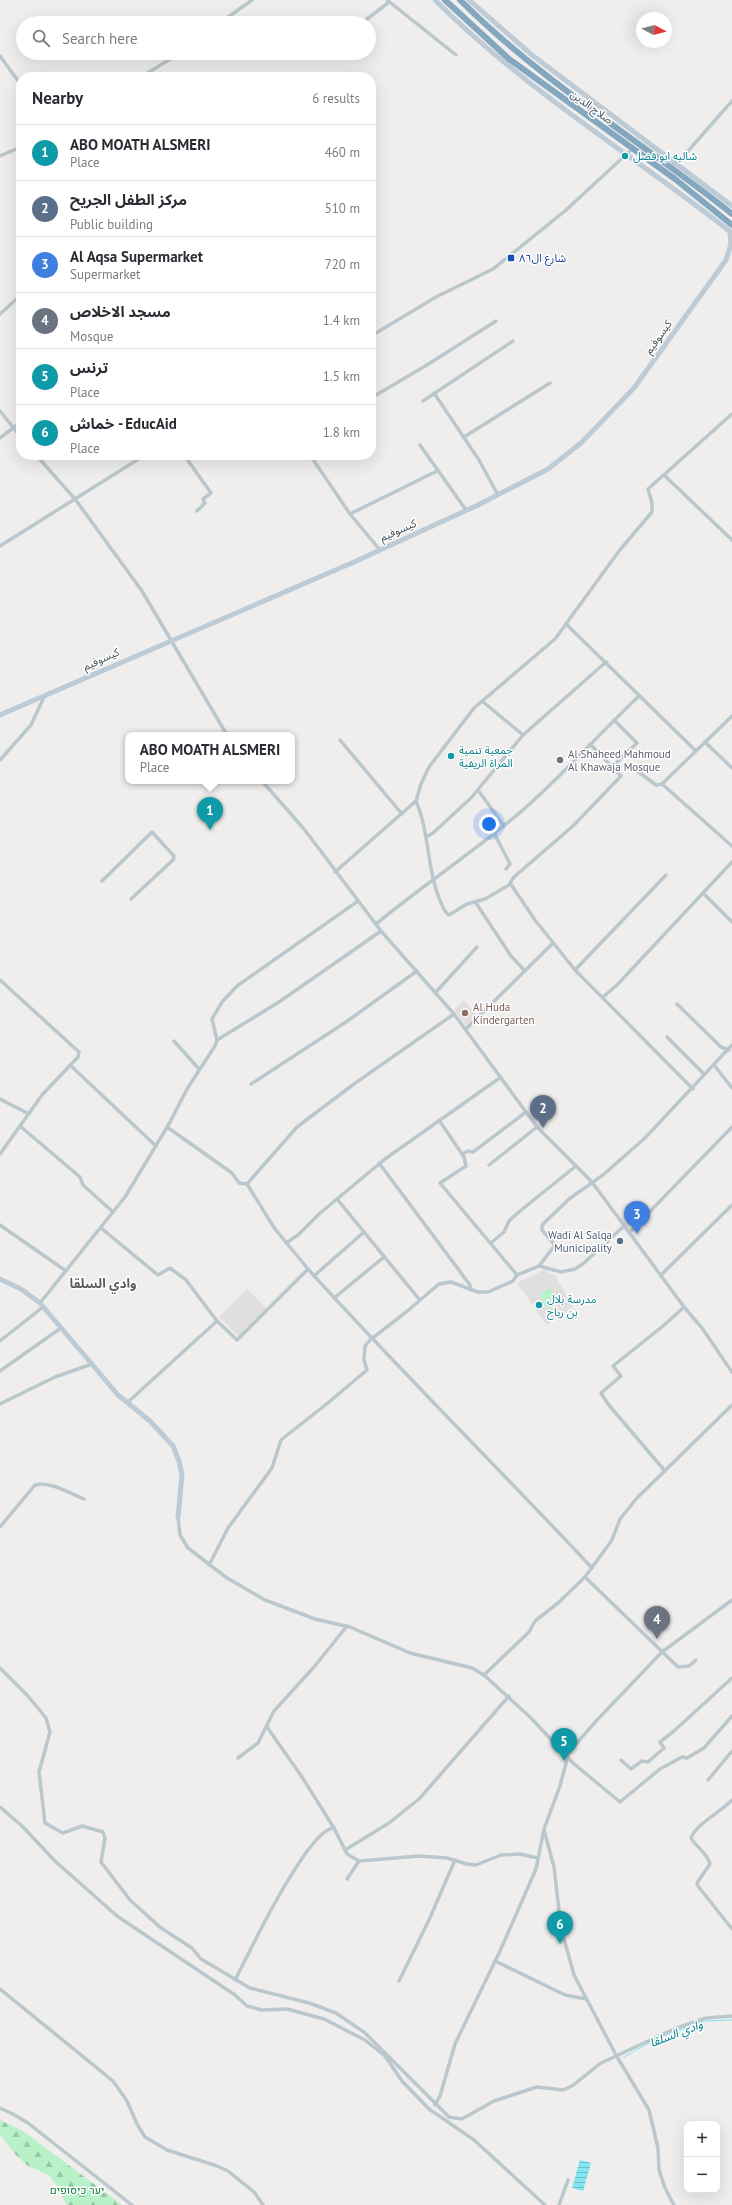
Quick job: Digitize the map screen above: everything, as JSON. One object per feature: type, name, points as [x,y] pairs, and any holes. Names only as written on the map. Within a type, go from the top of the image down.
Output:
[{"type":"highway","name":"صلاح الدين","points":[[460,0],[500,39],[590,109],[667,164],[732,214]]},
{"type":"highway","name":"صلاح الدين","points":[[448,1],[509,59],[674,179],[732,225]]},
{"type":"highway","points":[[494,45],[500,39]]},
{"type":"street","points":[[230,16],[252,0]]},
{"type":"street","points":[[435,0],[500,59],[731,233]]},
{"type":"street","points":[[469,0],[532,55],[732,206]]},
{"type":"street","points":[[370,16],[388,1],[456,55]]},
{"type":"street","points":[[0,56],[16,78]]},
{"type":"street","points":[[149,72],[169,60]]},
{"type":"street","points":[[667,164],[676,163],[732,101]]},
{"type":"street","points":[[0,156],[16,149]]},
{"type":"street","points":[[376,333],[436,297],[493,269],[565,211],[632,149]]},
{"type":"street","name":"كيسوفيم","points":[[726,260],[731,244],[731,233]]},
{"type":"street","name":"كيسوفيم","points":[[0,715],[44,697],[131,656],[172,641],[184,634],[379,550],[498,495],[548,469],[581,443],[622,402],[634,388],[726,260],[732,255]]},
{"type":"street","points":[[0,314],[16,300]]},
{"type":"street","points":[[376,395],[427,365],[496,321]]},
{"type":"street","points":[[423,400],[513,341]]},
{"type":"street","points":[[464,437],[550,383]]},
{"type":"street","points":[[434,393],[492,481],[498,495]]},
{"type":"street","points":[[0,411],[16,431]]},
{"type":"street","points":[[336,872],[416,801],[421,784],[429,767],[474,708],[555,639],[619,551],[652,512],[652,503],[648,489],[732,414]]},
{"type":"street","points":[[0,438],[16,426]]},
{"type":"street","points":[[420,445],[466,510]]},
{"type":"street","points":[[40,460],[75,499],[135,580],[225,732]]},
{"type":"street","points":[[0,546],[55,510],[137,460]]},
{"type":"street","points":[[188,460],[211,493],[203,499],[205,503],[197,511]]},
{"type":"street","points":[[313,460],[350,514],[379,550]]},
{"type":"street","points":[[350,514],[437,471]]},
{"type":"street","points":[[664,475],[732,540]]},
{"type":"street","points":[[566,624],[696,751]]},
{"type":"street","points":[[426,837],[433,833],[478,790],[523,735],[606,662]]},
{"type":"street","points":[[376,924],[434,878],[504,826],[530,803],[638,696]]},
{"type":"street","points":[[0,760],[31,725],[44,697]]},
{"type":"street","points":[[482,701],[523,735]]},
{"type":"street","points":[[630,768],[636,770],[656,785],[662,784],[732,716]]},
{"type":"street","points":[[612,767],[637,743],[614,720]]},
{"type":"street","points":[[340,740],[402,814]]},
{"type":"street","points":[[706,742],[732,768]]},
{"type":"street","points":[[416,801],[426,837],[429,861],[441,905],[449,915],[467,904],[473,902],[476,903],[511,884],[511,880],[514,877],[573,826],[621,776],[590,744]]},
{"type":"street","points":[[265,784],[304,829],[381,931],[436,992],[466,1029],[537,1127],[592,1182],[731,1369]]},
{"type":"street","points":[[662,784],[732,846]]},
{"type":"street","points":[[478,790],[504,826]]},
{"type":"street","points":[[102,881],[152,832],[174,856],[173,860],[131,899]]},
{"type":"street","points":[[494,833],[510,864],[506,869]]},
{"type":"street","points":[[603,997],[617,985],[732,862]]},
{"type":"street","points":[[575,970],[666,875]]},
{"type":"street","points":[[511,884],[553,943],[575,970],[693,1089]]},
{"type":"street","points":[[704,893],[732,922]]},
{"type":"street","points":[[0,1341],[41,1305],[113,1212],[156,1146],[199,1069],[214,1050],[217,1040],[212,1019],[222,1002],[237,986],[358,901]]},
{"type":"street","points":[[476,903],[511,956],[525,971]]},
{"type":"street","points":[[217,1040],[279,1002],[381,931]]},
{"type":"street","points":[[466,1029],[553,943]]},
{"type":"street","points":[[436,992],[477,947]]},
{"type":"street","points":[[251,1084],[346,1022],[417,971]]},
{"type":"street","points":[[0,980],[78,1050],[78,1057],[42,1095],[0,1154]]},
{"type":"street","points":[[677,1004],[721,1047],[728,1050]]},
{"type":"street","points":[[247,1184],[297,1127],[354,1084],[454,1014]]},
{"type":"street","points":[[667,1037],[704,1074]]},
{"type":"street","points":[[174,1041],[199,1069]]},
{"type":"street","points":[[209,1565],[228,1528],[272,1468],[281,1440],[367,1370],[364,1360],[365,1346],[371,1339],[406,1313],[419,1299],[439,1284],[450,1282],[478,1292],[488,1292],[513,1280],[517,1275],[540,1266],[555,1245],[542,1230],[542,1225],[569,1199],[645,1138],[693,1089],[704,1074],[732,1045]]},
{"type":"street","points":[[714,1065],[732,1088]]},
{"type":"street","points":[[70,1066],[156,1146]]},
{"type":"street","points":[[286,1243],[379,1163],[501,1077]]},
{"type":"street","points":[[0,1099],[29,1114]]},
{"type":"street","points":[[462,1154],[468,1151],[473,1152],[526,1112]]},
{"type":"street","points":[[439,1120],[462,1154],[466,1166],[440,1183],[517,1275]]},
{"type":"street","points":[[20,1126],[80,1177],[82,1185],[113,1212]]},
{"type":"street","points":[[167,1127],[232,1173],[239,1183],[247,1184]]},
{"type":"street","points":[[489,1165],[537,1127]]},
{"type":"street","points":[[629,1233],[732,1127]]},
{"type":"street","points":[[379,1163],[470,1284],[471,1290]]},
{"type":"street","points":[[491,1244],[504,1232],[509,1222],[520,1211],[576,1166]]},
{"type":"street","points":[[247,1184],[275,1229],[314,1276],[371,1339],[592,1568]]},
{"type":"street","points":[[337,1199],[419,1299]]},
{"type":"street","points":[[661,1275],[732,1205]]},
{"type":"street","points":[[0,1225],[66,1271]]},
{"type":"street","points":[[540,1266],[562,1272],[575,1269],[584,1264],[624,1226]]},
{"type":"street","points":[[101,1228],[158,1275],[170,1268],[186,1280],[217,1321],[237,1340],[308,1269]]},
{"type":"street","points":[[314,1276],[364,1232]]},
{"type":"street","points":[[334,1298],[384,1257]]},
{"type":"street","points":[[0,1279],[21,1288],[41,1305],[118,1394],[161,1432],[177,1454],[182,1482],[178,1517],[182,1539],[188,1548],[209,1565],[244,1588],[281,1607],[315,1619],[347,1626],[410,1653],[472,1668],[484,1675],[509,1696],[568,1758],[620,1802],[660,1769],[682,1757],[687,1758],[704,1748],[732,1716]]},
{"type":"street","points":[[665,1471],[608,1404],[601,1393],[621,1376],[613,1366],[684,1307]]},
{"type":"street","points":[[128,1402],[217,1321]]},
{"type":"street","points":[[0,1371],[61,1328]]},
{"type":"street","points":[[0,1404],[55,1377],[92,1364]]},
{"type":"street","points":[[484,1675],[529,1632],[535,1621],[558,1603],[585,1577],[612,1540],[620,1519],[637,1498],[732,1405]]},
{"type":"street","points":[[0,1527],[35,1485],[43,1483],[84,1499]]},
{"type":"street","points":[[585,1577],[678,1667],[689,1666],[696,1660]]},
{"type":"street","points":[[435,2105],[440,2096],[456,2044],[536,1869],[544,1829],[569,1752],[598,1718],[662,1652],[732,1600]]},
{"type":"street","points":[[238,1758],[258,1744],[274,1711],[314,1667],[347,1626]]},
{"type":"street","points":[[0,1668],[28,1696],[46,1718],[50,1732],[39,1772],[45,1823],[63,1833],[82,1826],[103,1832],[105,1838],[102,1862],[130,1900],[162,1928],[192,1948],[201,1959],[250,1988],[309,2003],[336,2013],[365,2033],[435,2105],[449,2117],[462,2119],[494,2101],[537,2087],[563,2090],[572,2086],[601,2063],[674,2029],[706,2018],[732,2016]]},
{"type":"street","points":[[621,1760],[631,1770],[642,1761],[648,1762],[654,1758],[664,1748],[660,1742],[732,1678]]},
{"type":"street","points":[[345,1850],[389,1823],[418,1799],[509,1696]]},
{"type":"street","points":[[267,1727],[302,1777],[334,1828],[350,1858],[359,1861],[412,1856],[455,1860],[466,1864],[476,1865],[501,1855],[520,1854],[538,1858]]},
{"type":"street","points":[[708,1780],[732,1751]]},
{"type":"street","points":[[732,1800],[722,1811],[693,1832],[691,1838],[695,1846],[709,1860],[710,1864],[697,1883],[698,1886],[732,1929]]},
{"type":"street","points":[[0,1807],[22,1826],[55,1861],[117,1916],[235,1995],[247,2006],[262,2010],[287,2009],[324,2019],[365,2040],[385,2056],[402,2081],[429,2109],[474,2140],[545,2205]]},
{"type":"street","points":[[235,1980],[273,1906],[298,1865],[325,1831],[334,1828]]},
{"type":"street","points":[[544,1829],[554,1867],[561,1928],[574,1975],[616,2055],[637,2087],[649,2110],[658,2148],[659,2170],[665,2188],[674,2205]]},
{"type":"street","points":[[399,1982],[429,1920],[455,1860]]},
{"type":"street","points":[[347,1880],[359,1861]]},
{"type":"street","points":[[495,1961],[565,1995],[586,1999]]},
{"type":"street","points":[[0,1989],[113,2081],[127,2101],[137,2124],[145,2137],[167,2150],[228,2171],[254,2192],[264,2205]]},
{"type":"street","points":[[0,2108],[28,2123],[132,2205]]},
{"type":"street","points":[[559,2205],[568,2180]]},
{"type":"shaded area","name":"Al Huda Kindergarten","points":[[464,1000],[477,1016],[466,1026],[454,1009]]},
{"type":"shaded area","points":[[546,1269],[550,1275],[554,1274],[573,1307],[547,1325],[517,1283]]},
{"type":"shaded area","points":[[247,1289],[268,1310],[239,1337],[219,1317]]},
{"type":"green space","points":[[550,1288],[559,1302],[548,1309],[539,1295]]},
{"type":"green space","name":"יער כיסופים","points":[[0,2120],[23,2131],[122,2205],[67,2205],[57,2186],[49,2175],[28,2166],[15,2154],[0,2134]]},
{"type":"water","points":[[580,2160],[591,2163],[583,2191],[572,2188]]},
{"type":"waterway","name":"وادي السلقا","points":[[663,2036],[705,2021],[732,2020]]},
{"type":"waterway","name":"وادي السلقا","points":[[624,2057],[656,2039]]},
{"type":"place","name":"شاليه ابو فضل","points":[[625,156]]},
{"type":"place","name":"شارع ال٨٦","points":[[511,258]]},
{"type":"place","name":"جمعية تنمية المراة الريفية","points":[[451,756]]},
{"type":"place","name":"Al Shaheed Mahmoud Al Khawaja Mosque","points":[[560,760]]},
{"type":"place","name":"ABO MOATH ALSMERI","points":[[210,830]]},
{"type":"place","name":"Al Huda Kindergarten","points":[[465,1013]]},
{"type":"place","name":"مركز الطفل الجريح","points":[[543,1128]]},
{"type":"place","name":"Al Aqsa Supermarket","points":[[637,1234]]},
{"type":"place","name":"Wadi Al Salqa Municipality","points":[[620,1241]]},
{"type":"place","name":"مدرسة بلال بن رباح","points":[[539,1305]]},
{"type":"place","name":"مسجد الاخلاص","points":[[657,1639]]},
{"type":"place","name":"ترنس","points":[[564,1761]]},
{"type":"place","name":"خماش - EducAid","points":[[560,1944]]},
{"type":"district","name":"وادي السلقا","points":[[103,1283]]}]
